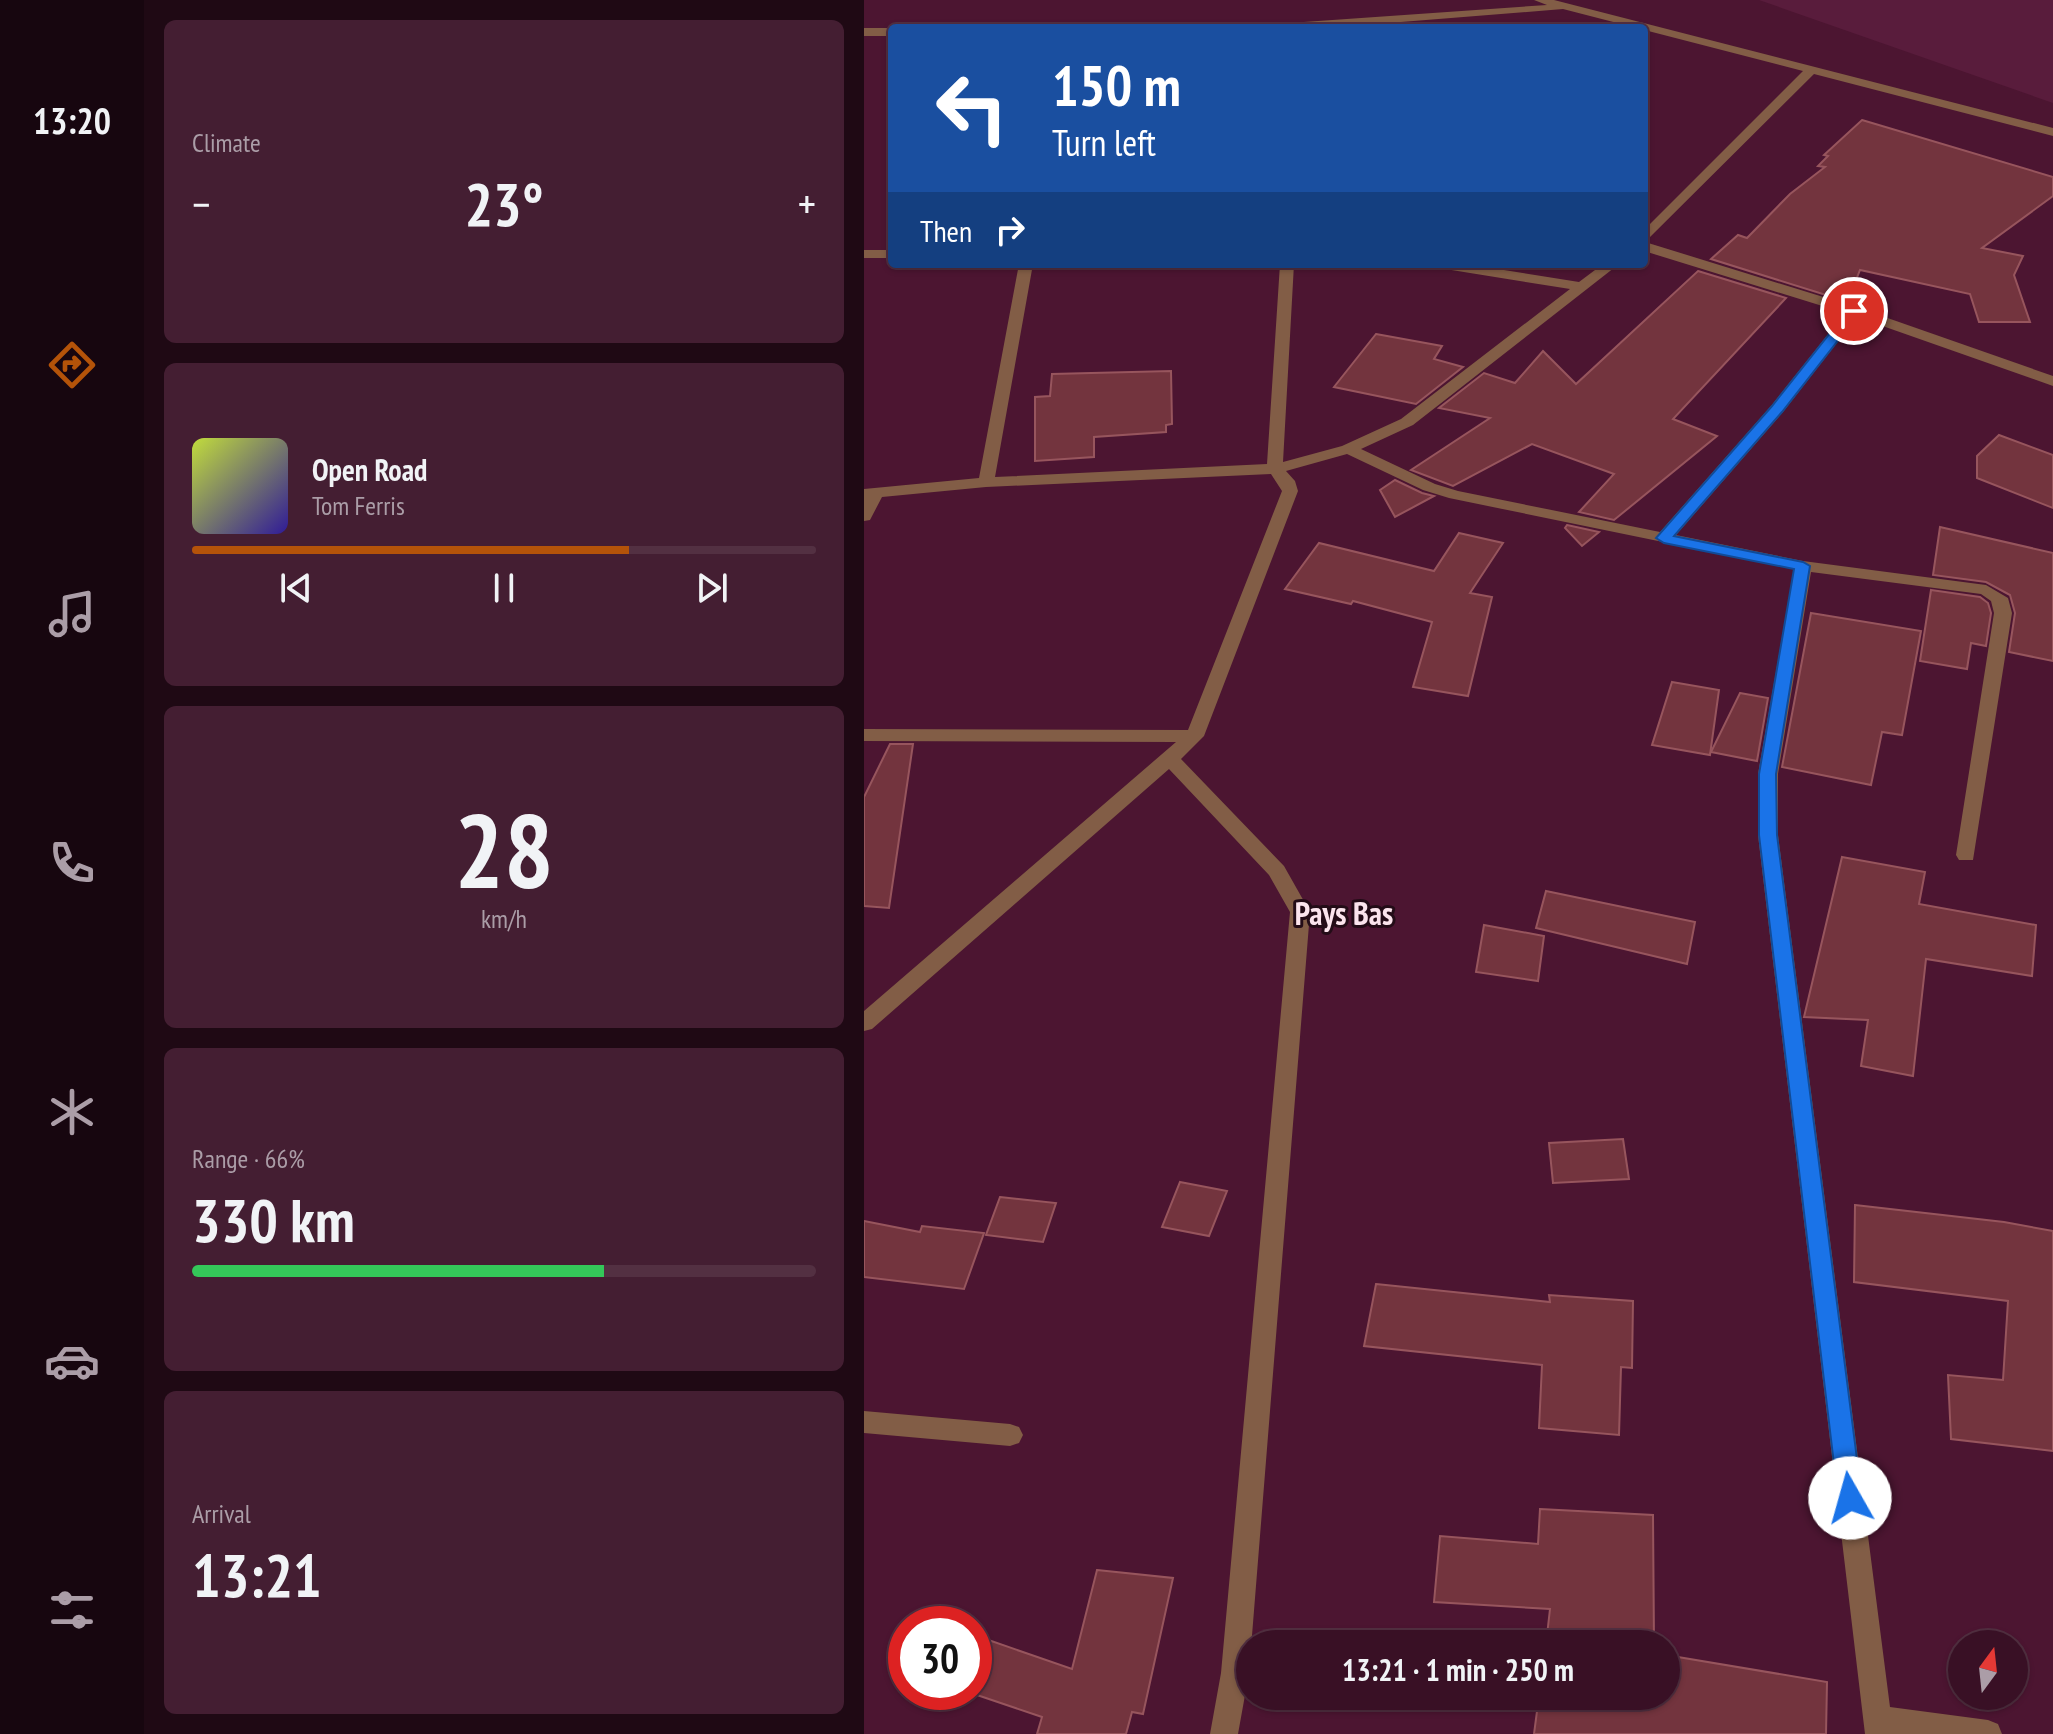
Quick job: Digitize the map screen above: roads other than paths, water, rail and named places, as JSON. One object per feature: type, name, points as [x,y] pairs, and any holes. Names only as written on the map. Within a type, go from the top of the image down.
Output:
[{"type":"street","points":[[1540,0],[1632,24]]},
{"type":"street","points":[[1340,24],[1566,7]]},
{"type":"street","points":[[1450,16],[1456,24]]},
{"type":"street","points":[[1648,28],[2053,132]]},
{"type":"street","points":[[864,32],[888,32]]},
{"type":"street","points":[[1648,234],[1811,70]]},
{"type":"street","points":[[1648,247],[1854,311],[2053,381]]},
{"type":"street","points":[[864,254],[888,254]]},
{"type":"street","points":[[986,482],[1025,268]]},
{"type":"street","points":[[864,1023],[1195,736],[1288,501],[1287,481],[1275,469],[1287,268]]},
{"type":"street","points":[[1464,268],[1582,287]]},
{"type":"street","points":[[864,516],[870,493],[986,482],[1275,469],[1348,449],[1407,422],[1607,268]]},
{"type":"street","points":[[1664,538],[1777,409],[1854,311]]},
{"type":"street","points":[[1348,449],[1441,491],[1803,566],[1986,590],[1999,598],[2003,613],[1966,855]]},
{"type":"street","points":[[1803,566],[1768,774],[1768,835],[1878,1727],[1988,1734]]},
{"type":"street","points":[[864,735],[1195,736]]},
{"type":"street","points":[[1169,758],[1277,871],[1300,912],[1235,1673],[1224,1734]]},
{"type":"street","points":[[864,1422],[1010,1435]]},
{"type":"district","name":"Pays Bas","points":[[1344,914]]}]
